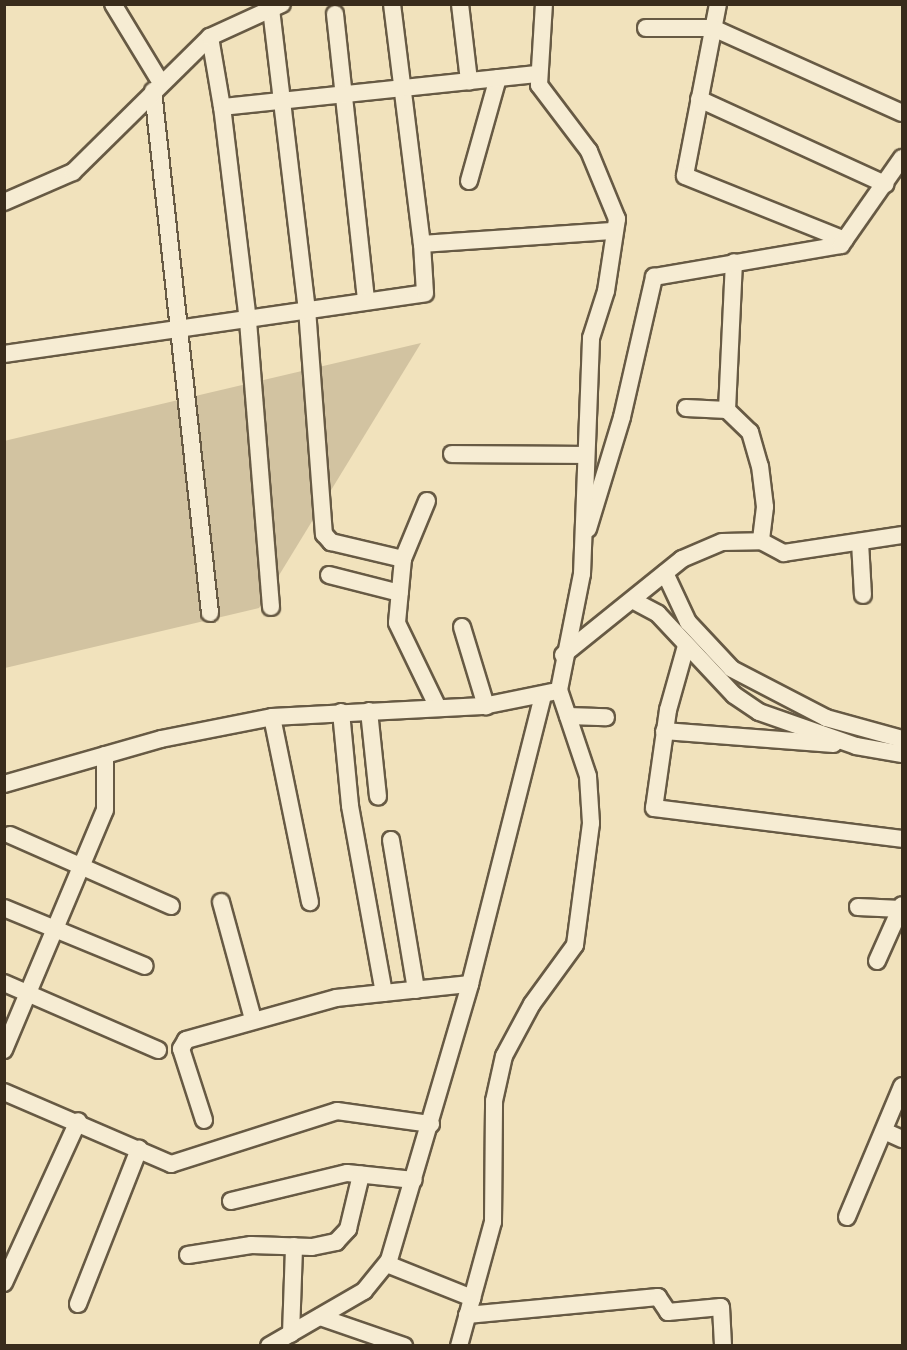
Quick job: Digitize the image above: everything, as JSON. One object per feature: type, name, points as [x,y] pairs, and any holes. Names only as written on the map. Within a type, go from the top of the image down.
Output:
[{"type":"street","points":[[113,4],[157,87],[210,613]]},
{"type":"street","points":[[4,354],[248,321],[366,299],[425,293],[405,87],[392,4]]},
{"type":"street","points":[[460,4],[469,81]]},
{"type":"street","points":[[269,1346],[364,1291],[387,1264],[431,1124],[563,655],[582,574],[583,455],[591,338],[615,231],[615,209],[602,175],[543,95],[537,74],[544,4]]},
{"type":"street","points":[[718,4],[685,176],[845,240]]},
{"type":"street","points":[[4,202],[74,172],[157,87],[210,37],[277,7],[282,98],[307,309],[324,534],[331,542],[404,560]]},
{"type":"street","points":[[335,14],[346,93],[366,299]]},
{"type":"street","points":[[646,28],[713,28],[903,112]]},
{"type":"street","points":[[210,37],[222,106],[248,321],[271,607]]},
{"type":"street","points":[[222,106],[282,98],[537,74]]},
{"type":"street","points":[[469,181],[498,78]]},
{"type":"street","points":[[699,99],[885,184]]},
{"type":"street","points":[[582,549],[622,417],[654,277],[824,249],[845,240],[903,158]]},
{"type":"street","points":[[422,244],[615,231]]},
{"type":"street","points":[[727,410],[734,262]]},
{"type":"street","points":[[686,408],[727,410],[750,432],[760,466],[765,507],[761,541]]},
{"type":"street","points":[[452,454],[583,455]]},
{"type":"street","points":[[427,501],[404,560],[399,635],[438,708]]},
{"type":"street","points":[[563,655],[665,573],[722,542],[761,541],[784,553],[903,535]]},
{"type":"street","points":[[860,542],[863,595]]},
{"type":"street","points":[[665,573],[688,622],[732,669],[826,718],[903,740]]},
{"type":"street","points":[[329,575],[400,593]]},
{"type":"street","points":[[634,600],[658,614],[686,646],[759,712],[856,746]]},
{"type":"street","points":[[462,627],[486,706]]},
{"type":"street","points":[[686,646],[664,731],[652,800],[660,812],[903,839]]},
{"type":"street","points":[[4,784],[105,755],[272,717],[486,706],[551,692]]},
{"type":"street","points":[[459,1346],[493,1222],[494,1101],[504,1056],[532,1004],[575,945],[585,888],[588,776],[568,716],[551,692]]},
{"type":"street","points":[[369,711],[378,797]]},
{"type":"street","points":[[341,712],[350,806],[384,993]]},
{"type":"street","points":[[568,716],[606,717]]},
{"type":"street","points":[[272,717],[310,902]]},
{"type":"street","points":[[664,731],[856,746],[903,754]]},
{"type":"street","points":[[4,1050],[105,810],[105,755]]},
{"type":"street","points":[[10,835],[171,906]]},
{"type":"street","points":[[391,840],[416,990]]},
{"type":"street","points":[[221,903],[253,1019]]},
{"type":"street","points":[[858,907],[902,907],[876,962]]},
{"type":"street","points":[[4,908],[145,966]]},
{"type":"street","points":[[4,983],[158,1050]]},
{"type":"street","points":[[204,1120],[181,1044],[253,1019],[336,998],[470,984]]},
{"type":"street","points":[[848,1217],[903,1086]]},
{"type":"street","points":[[4,1092],[78,1121],[171,1164],[190,1162],[310,1116],[337,1111],[431,1124]]},
{"type":"street","points":[[5,1280],[78,1121]]},
{"type":"street","points":[[884,1131],[903,1139]]},
{"type":"street","points":[[78,1304],[139,1149]]},
{"type":"street","points":[[231,1201],[317,1178],[361,1175],[414,1180]]},
{"type":"street","points":[[188,1255],[251,1245],[326,1246],[348,1229],[361,1175]]},
{"type":"street","points":[[291,1334],[294,1246]]},
{"type":"street","points":[[387,1264],[472,1298]]},
{"type":"street","points":[[467,1314],[658,1297],[668,1312],[720,1307],[723,1346]]},
{"type":"street","points":[[320,1317],[404,1346]]},
{"type":"shaded area","points":[[421,343],[259,608],[5,668],[4,441]]}]
